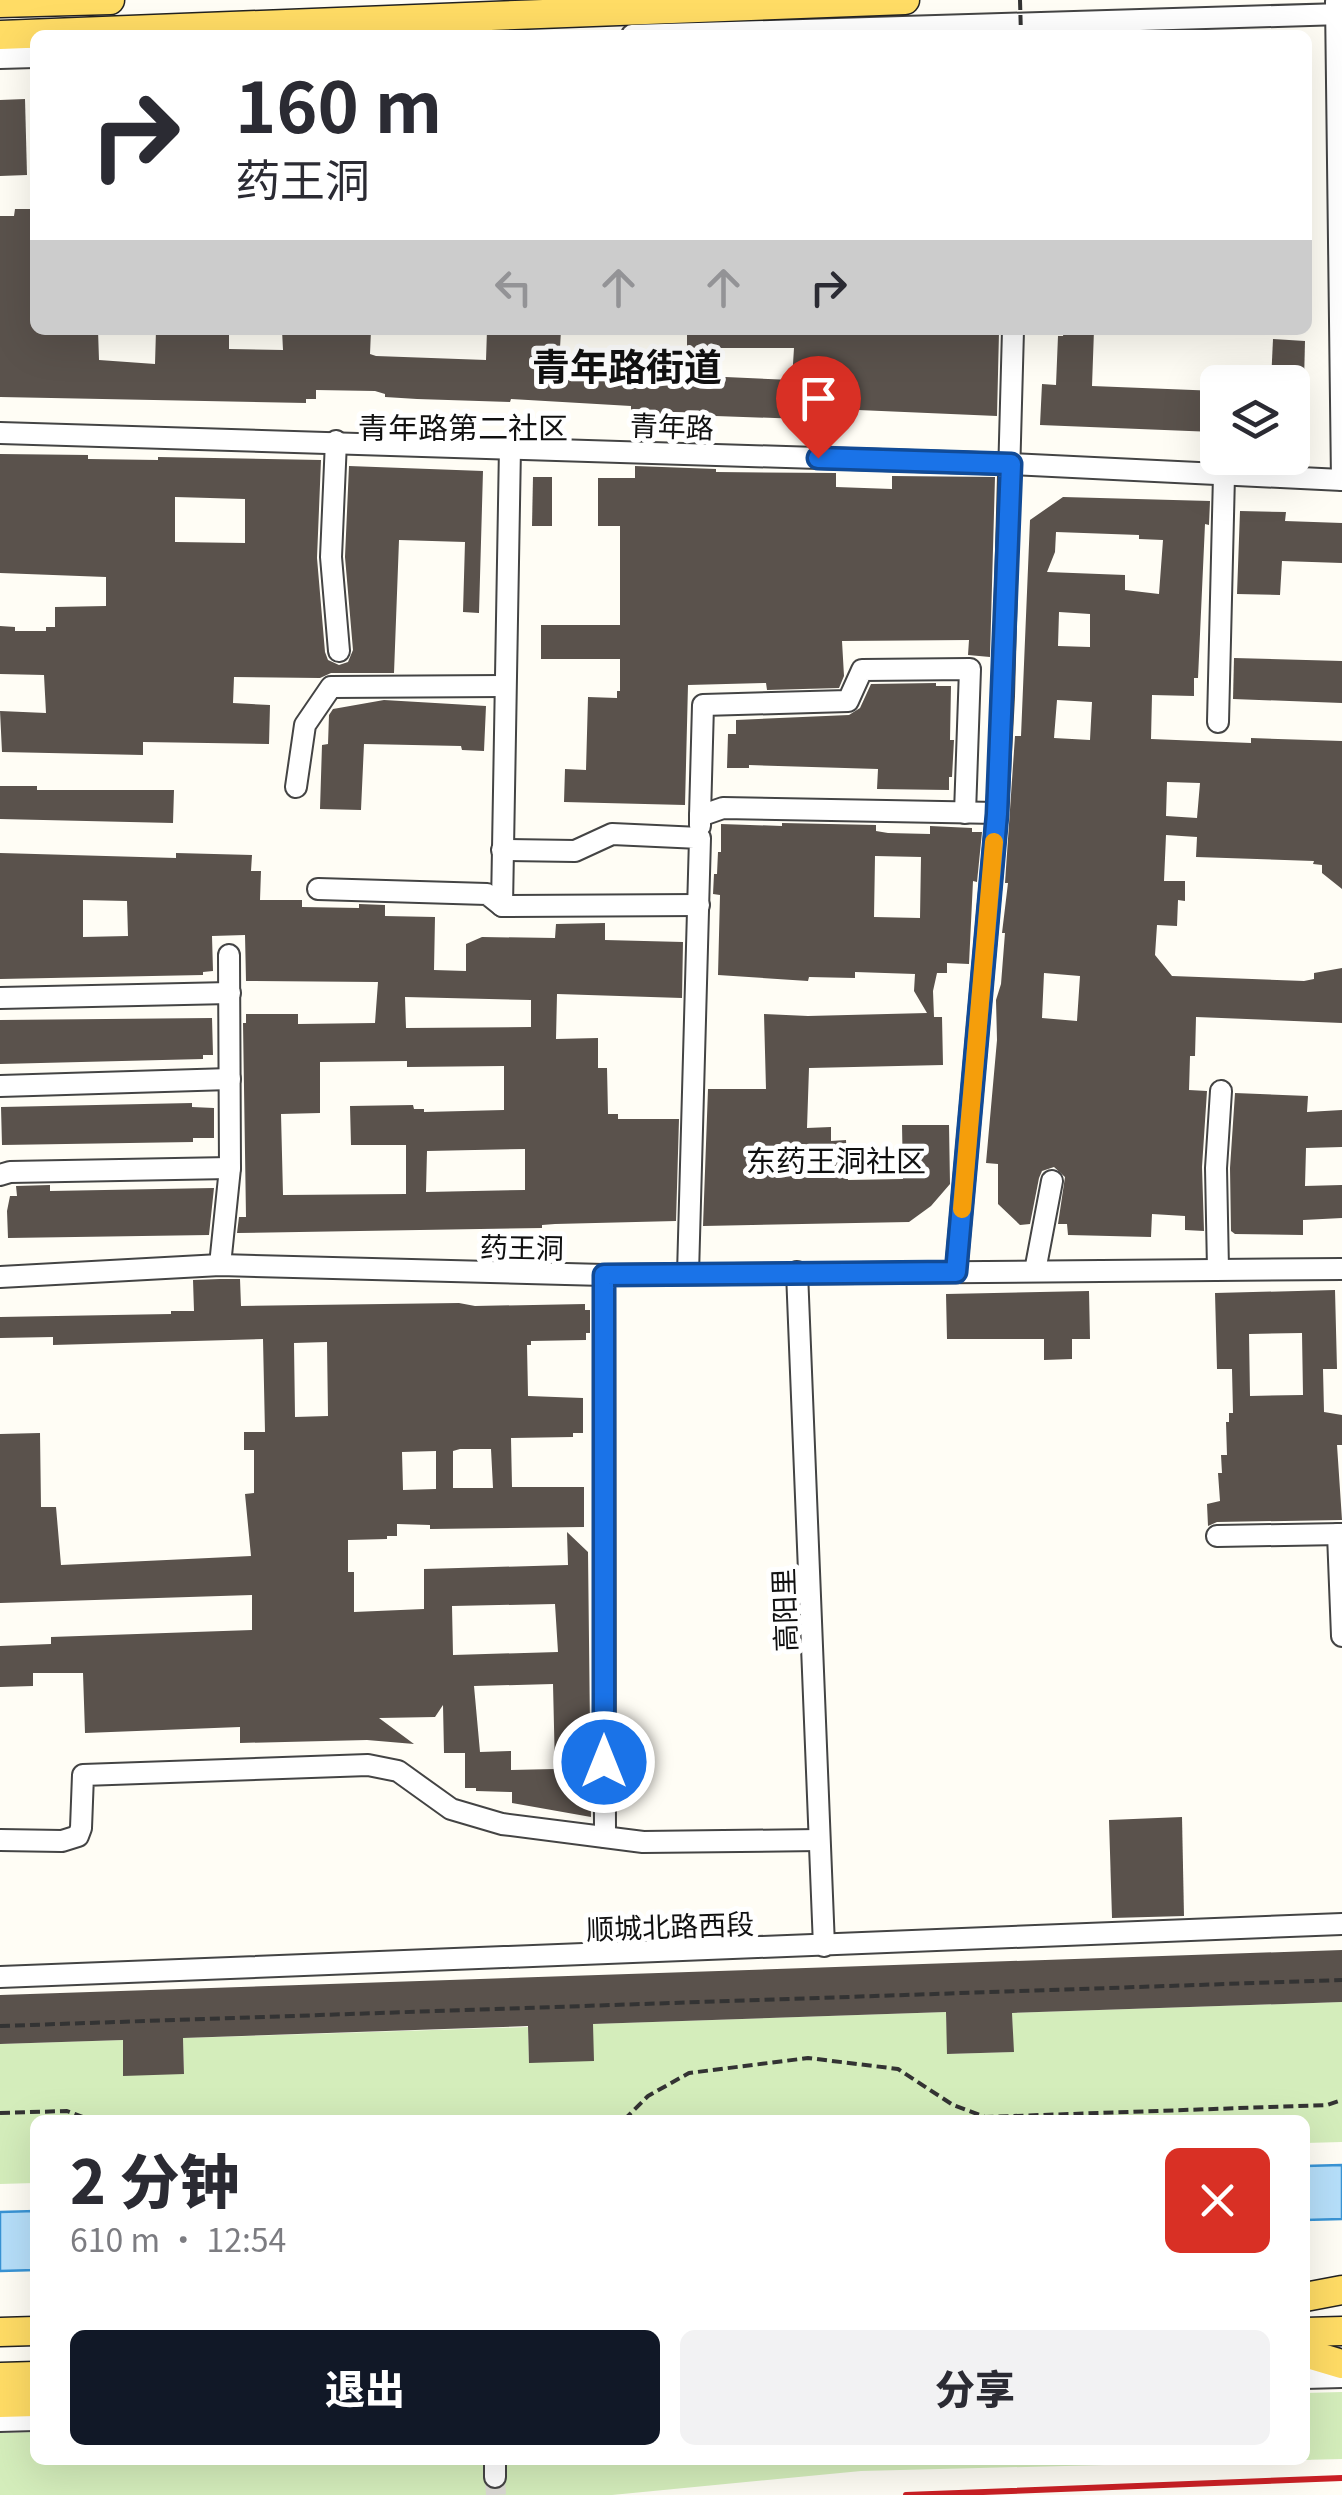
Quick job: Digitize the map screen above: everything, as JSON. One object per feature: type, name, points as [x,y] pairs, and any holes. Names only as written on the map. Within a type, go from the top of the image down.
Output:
[{"type":"main road","points":[[0,3],[110,0]]},
{"type":"main road","points":[[129,30],[904,0]]},
{"type":"main road","points":[[0,35],[30,34]]},
{"type":"main road","points":[[1310,2296],[1342,2290]]},
{"type":"main road","points":[[1310,2310],[1342,2309]]},
{"type":"main road","points":[[0,2332],[30,2331]]},
{"type":"main road","points":[[1310,2332],[1342,2331]]},
{"type":"main road","points":[[0,2350],[30,2349]]},
{"type":"main road","points":[[1310,2354],[1342,2364]]},
{"type":"main road","points":[[0,2377],[30,2376]]},
{"type":"main road","points":[[0,2403],[30,2402]]},
{"type":"street","points":[[972,30],[1108,28],[1157,10],[1338,9],[1342,480]]},
{"type":"street","points":[[0,58],[30,57]]},
{"type":"street","points":[[956,1272],[997,814],[1013,335]]},
{"type":"street","name":"青年路","points":[[0,434],[336,441],[1200,474]]},
{"type":"street","points":[[336,441],[331,557],[339,652]]},
{"type":"street","points":[[502,906],[510,447]]},
{"type":"street","points":[[1218,722],[1224,475]]},
{"type":"street","name":"青年路","points":[[1224,475],[1342,480]]},
{"type":"street","points":[[688,1274],[704,705],[848,701],[862,670],[970,669],[965,813]]},
{"type":"street","points":[[296,787],[305,725],[331,687],[504,686]]},
{"type":"street","points":[[700,816],[723,808],[997,814]]},
{"type":"street","points":[[502,850],[576,851],[612,834],[700,838]]},
{"type":"street","points":[[318,889],[486,894],[502,906],[700,905]]},
{"type":"street","points":[[220,1265],[230,1168],[229,954]]},
{"type":"street","points":[[0,998],[230,992]]},
{"type":"street","points":[[0,1086],[230,1079]]},
{"type":"street","points":[[1218,1270],[1216,1168],[1221,1091]]},
{"type":"street","points":[[0,1175],[230,1168]]},
{"type":"street","points":[[1035,1271],[1052,1181]]},
{"type":"street","name":"药王洞","points":[[0,1277],[220,1265],[604,1275],[1342,1269]]},
{"type":"street","name":"高阳里","points":[[797,1272],[824,1946]]},
{"type":"street","points":[[604,1275],[604,1836]]},
{"type":"street","points":[[1217,1536],[1340,1534],[1342,1636]]},
{"type":"street","points":[[0,1840],[62,1841],[78,1836],[82,1828],[83,1775],[383,1766],[398,1770],[437,1802],[484,1820],[672,1843],[819,1840]]},
{"type":"street","name":"顺城北路西段","points":[[0,1977],[1342,1924]]},
{"type":"street","points":[[1310,2378],[1342,2378]]},
{"type":"street","points":[[0,2421],[30,2420]]},
{"type":"path","points":[[1020,0],[1022,30]]},
{"type":"path","points":[[0,2026],[1342,1980]]},
{"type":"path","points":[[629,2115],[648,2096],[689,2073],[808,2058],[898,2069],[953,2105],[980,2115]]},
{"type":"path","points":[[1042,2115],[1327,2105],[1342,2100]]},
{"type":"path","points":[[0,2113],[67,2111],[78,2115]]},
{"type":"green space","points":[[1342,2002],[1342,2142],[1310,2143],[1310,2115],[30,2115],[30,2183],[0,2184],[0,2044],[123,2040],[123,2075],[184,2073],[183,2038],[528,2027],[529,2063],[593,2024],[946,2012],[948,2054],[1013,2052],[1012,2013]]},
{"type":"green space","points":[[1342,2392],[1342,2459],[1310,2460],[1310,2393]]},
{"type":"green space","points":[[30,2432],[30,2465],[1102,2465],[861,2471],[612,2495],[0,2495],[0,2433]]},
{"type":"water","points":[[1342,2165],[1342,2219],[1310,2220],[1310,2166]]},
{"type":"water","points":[[30,2211],[30,2270],[0,2271],[0,2212]]},
{"type":"building","points":[[25,99],[27,175],[0,176],[0,100]]},
{"type":"building","points":[[15,209],[30,209],[30,335],[98,335],[99,360],[155,364],[156,335],[229,335],[229,349],[283,350],[282,335],[371,335],[370,354],[376,356],[486,360],[487,335],[561,335],[559,366],[628,368],[627,376],[659,378],[659,374],[792,380],[794,348],[687,348],[687,335],[999,335],[997,416],[812,408],[811,416],[802,415],[801,419],[631,413],[631,406],[511,399],[417,399],[385,397],[375,391],[316,390],[316,399],[306,399],[306,403],[0,397],[0,216],[14,216]]},
{"type":"building","points":[[1094,335],[1092,386],[1200,390],[1200,431],[1040,425],[1042,384],[1056,385],[1058,336]]},
{"type":"building","points":[[1273,339],[1305,341],[1304,365],[1272,365]]},
{"type":"building","points":[[0,454],[88,455],[88,459],[321,460],[317,558],[325,652],[328,660],[339,665],[348,662],[353,650],[345,557],[349,466],[483,471],[479,613],[463,612],[465,542],[399,540],[394,673],[331,673],[320,678],[234,677],[233,703],[270,705],[269,744],[143,742],[143,755],[2,752],[0,711],[46,713],[44,675],[0,674],[0,626],[15,627],[15,631],[46,631],[46,627],[55,627],[55,607],[106,606],[106,577],[0,573]],"holes":[[[175,497],[245,499],[245,543],[175,542]]]},
{"type":"building","points":[[635,466],[716,472],[836,473],[836,487],[892,489],[892,476],[995,477],[990,657],[968,655],[969,640],[842,641],[844,676],[839,688],[767,690],[766,683],[688,685],[685,805],[564,802],[565,769],[586,770],[588,697],[617,698],[620,659],[541,659],[541,625],[620,625],[620,526],[598,526],[598,478],[635,478]]},
{"type":"building","points":[[533,477],[552,477],[552,526],[532,526]]},
{"type":"building","points":[[1063,497],[1210,501],[1209,525],[1205,524],[1194,696],[1152,695],[1151,739],[1342,741],[1342,889],[1314,861],[1196,857],[1197,837],[1166,835],[1164,881],[1185,881],[1185,901],[1178,900],[1177,926],[1157,925],[1155,955],[1172,976],[1304,981],[1314,979],[1314,973],[1342,968],[1342,1023],[1196,1017],[1189,1090],[1207,1091],[1202,1167],[1204,1231],[1185,1230],[1185,1216],[1152,1214],[1151,1237],[1068,1235],[1067,1224],[1058,1224],[1065,1177],[1054,1167],[1042,1171],[1030,1224],[1020,1225],[998,1204],[998,1164],[986,1163],[997,1040],[996,1000],[1005,933],[1015,736],[1021,736],[1030,520]],"holes":[[[1056,532],[1139,535],[1139,539],[1163,540],[1159,594],[1125,590],[1125,575],[1047,572],[1055,552]],[[1059,612],[1090,614],[1090,647],[1058,646]],[[1057,700],[1092,702],[1090,740],[1054,738]],[[1167,782],[1200,783],[1197,818],[1166,816]],[[1044,973],[1080,976],[1077,1021],[1042,1018]]]},
{"type":"building","points":[[1240,511],[1286,512],[1285,521],[1342,523],[1342,563],[1282,561],[1280,595],[1237,594]]},
{"type":"building","points":[[1234,658],[1342,661],[1342,703],[1233,699]]},
{"type":"building","points":[[871,684],[951,686],[950,740],[954,740],[949,790],[877,789],[878,769],[749,765],[727,768],[728,734],[736,734],[736,720],[849,715],[860,708]]},
{"type":"building","points":[[384,700],[486,706],[484,751],[462,750],[461,746],[364,744],[361,810],[320,809],[322,745],[328,744],[329,715],[333,709]]},
{"type":"building","points":[[0,786],[37,786],[37,790],[174,790],[173,823],[0,819]]},
{"type":"building","points":[[721,824],[876,825],[876,831],[888,833],[930,834],[930,826],[982,832],[977,882],[973,881],[969,964],[947,963],[947,973],[937,973],[933,991],[934,1017],[942,1017],[943,1065],[809,1068],[807,1128],[831,1127],[831,1141],[846,1140],[848,1180],[903,1179],[902,1125],[949,1125],[950,1184],[931,1206],[909,1222],[703,1226],[708,1089],[766,1089],[764,1014],[927,1013],[914,991],[915,974],[855,972],[855,978],[809,977],[808,981],[718,975],[720,895],[713,894],[721,852]],"holes":[[[875,856],[921,857],[920,918],[874,917]]]},
{"type":"building","points":[[0,853],[176,858],[176,853],[252,855],[251,871],[261,871],[260,900],[302,900],[302,907],[385,905],[385,916],[435,917],[434,970],[466,971],[466,944],[482,937],[555,938],[556,924],[605,923],[605,940],[683,942],[682,998],[557,994],[556,1039],[598,1038],[598,1068],[607,1068],[608,1114],[618,1114],[618,1119],[679,1119],[676,1221],[555,1224],[542,1228],[237,1233],[239,1217],[246,1217],[246,1014],[298,1014],[298,1024],[375,1023],[378,982],[246,981],[245,935],[212,936],[213,971],[203,975],[0,979]],"holes":[[[83,900],[127,901],[128,936],[83,937]],[[405,997],[531,1000],[531,1027],[406,1028]],[[407,1061],[407,1067],[504,1066],[504,1110],[424,1112],[413,1105],[350,1106],[351,1145],[406,1145],[406,1194],[283,1195],[281,1114],[320,1113],[320,1062]],[[525,1149],[525,1190],[426,1192],[427,1151]]]},
{"type":"building","points":[[212,1018],[213,1055],[203,1055],[203,1059],[0,1064],[0,1020]]},
{"type":"building","points":[[1235,1093],[1308,1096],[1307,1112],[1342,1110],[1342,1147],[1306,1148],[1305,1186],[1342,1185],[1342,1218],[1303,1220],[1303,1235],[1231,1231]]},
{"type":"building","points":[[192,1103],[192,1107],[214,1108],[214,1138],[193,1138],[193,1142],[2,1145],[1,1107]]},
{"type":"building","points":[[50,1185],[50,1191],[214,1188],[209,1235],[8,1238],[7,1211],[10,1196],[17,1196],[16,1186]]},
{"type":"building","points":[[240,1279],[241,1306],[585,1304],[585,1310],[590,1310],[590,1333],[586,1333],[586,1340],[531,1341],[527,1345],[528,1396],[583,1398],[583,1433],[573,1433],[573,1437],[511,1438],[512,1487],[584,1487],[584,1527],[430,1529],[430,1525],[397,1524],[397,1536],[348,1540],[348,1572],[354,1572],[354,1612],[424,1609],[424,1569],[568,1565],[567,1532],[588,1552],[591,1817],[512,1803],[512,1792],[465,1788],[465,1753],[444,1753],[443,1705],[435,1717],[379,1718],[414,1744],[367,1740],[240,1743],[240,1727],[85,1733],[83,1673],[33,1673],[33,1686],[0,1687],[0,1646],[51,1644],[51,1637],[252,1630],[252,1595],[0,1603],[0,1434],[40,1433],[41,1507],[56,1507],[61,1565],[251,1556],[245,1494],[254,1493],[254,1450],[244,1450],[244,1432],[265,1432],[263,1339],[53,1345],[53,1337],[0,1338],[0,1317],[194,1311],[193,1280]],"holes":[[[327,1342],[328,1416],[295,1417],[294,1343]],[[491,1449],[493,1488],[453,1488],[453,1451]],[[436,1451],[436,1489],[403,1490],[402,1452]],[[555,1604],[558,1652],[453,1655],[452,1606]],[[553,1684],[555,1769],[511,1770],[511,1751],[480,1752],[474,1686]]]},
{"type":"building","points":[[1335,1290],[1337,1369],[1323,1369],[1324,1412],[1342,1415],[1342,1445],[1337,1445],[1342,1520],[1217,1522],[1208,1526],[1207,1504],[1220,1501],[1218,1473],[1222,1473],[1221,1455],[1227,1455],[1226,1422],[1229,1413],[1233,1413],[1232,1369],[1217,1369],[1215,1293]],"holes":[[[1302,1333],[1303,1395],[1250,1396],[1249,1334]]]},
{"type":"building","points":[[1089,1291],[1090,1339],[1072,1339],[1072,1359],[1044,1360],[1044,1339],[947,1339],[946,1294]]},
{"type":"building","points":[[1182,1817],[1184,1916],[1112,1918],[1109,1820]]},
{"type":"building","points":[[1342,1950],[1342,2002],[1012,2013],[1014,2052],[947,2054],[946,2012],[593,2024],[594,2061],[529,2063],[528,2026],[183,2038],[184,2074],[123,2076],[123,2040],[0,2044],[0,1995]]},
{"type":"tunnel","points":[[495,2477],[496,2495]]},
{"type":"railway","points":[[906,2495],[1342,2478]]},
{"type":"slow traffic","points":[[962,1209],[994,842]]},
{"type":"district","name":"青年路街道","points":[[627,364]]},
{"type":"district","name":"青年路第二社区","points":[[463,426]]},
{"type":"district","name":"东药王洞社区","points":[[836,1159]]},
{"type":"route","points":[[604,1762],[604,1275],[956,1272],[997,814],[1011,464],[818,458]]}]
